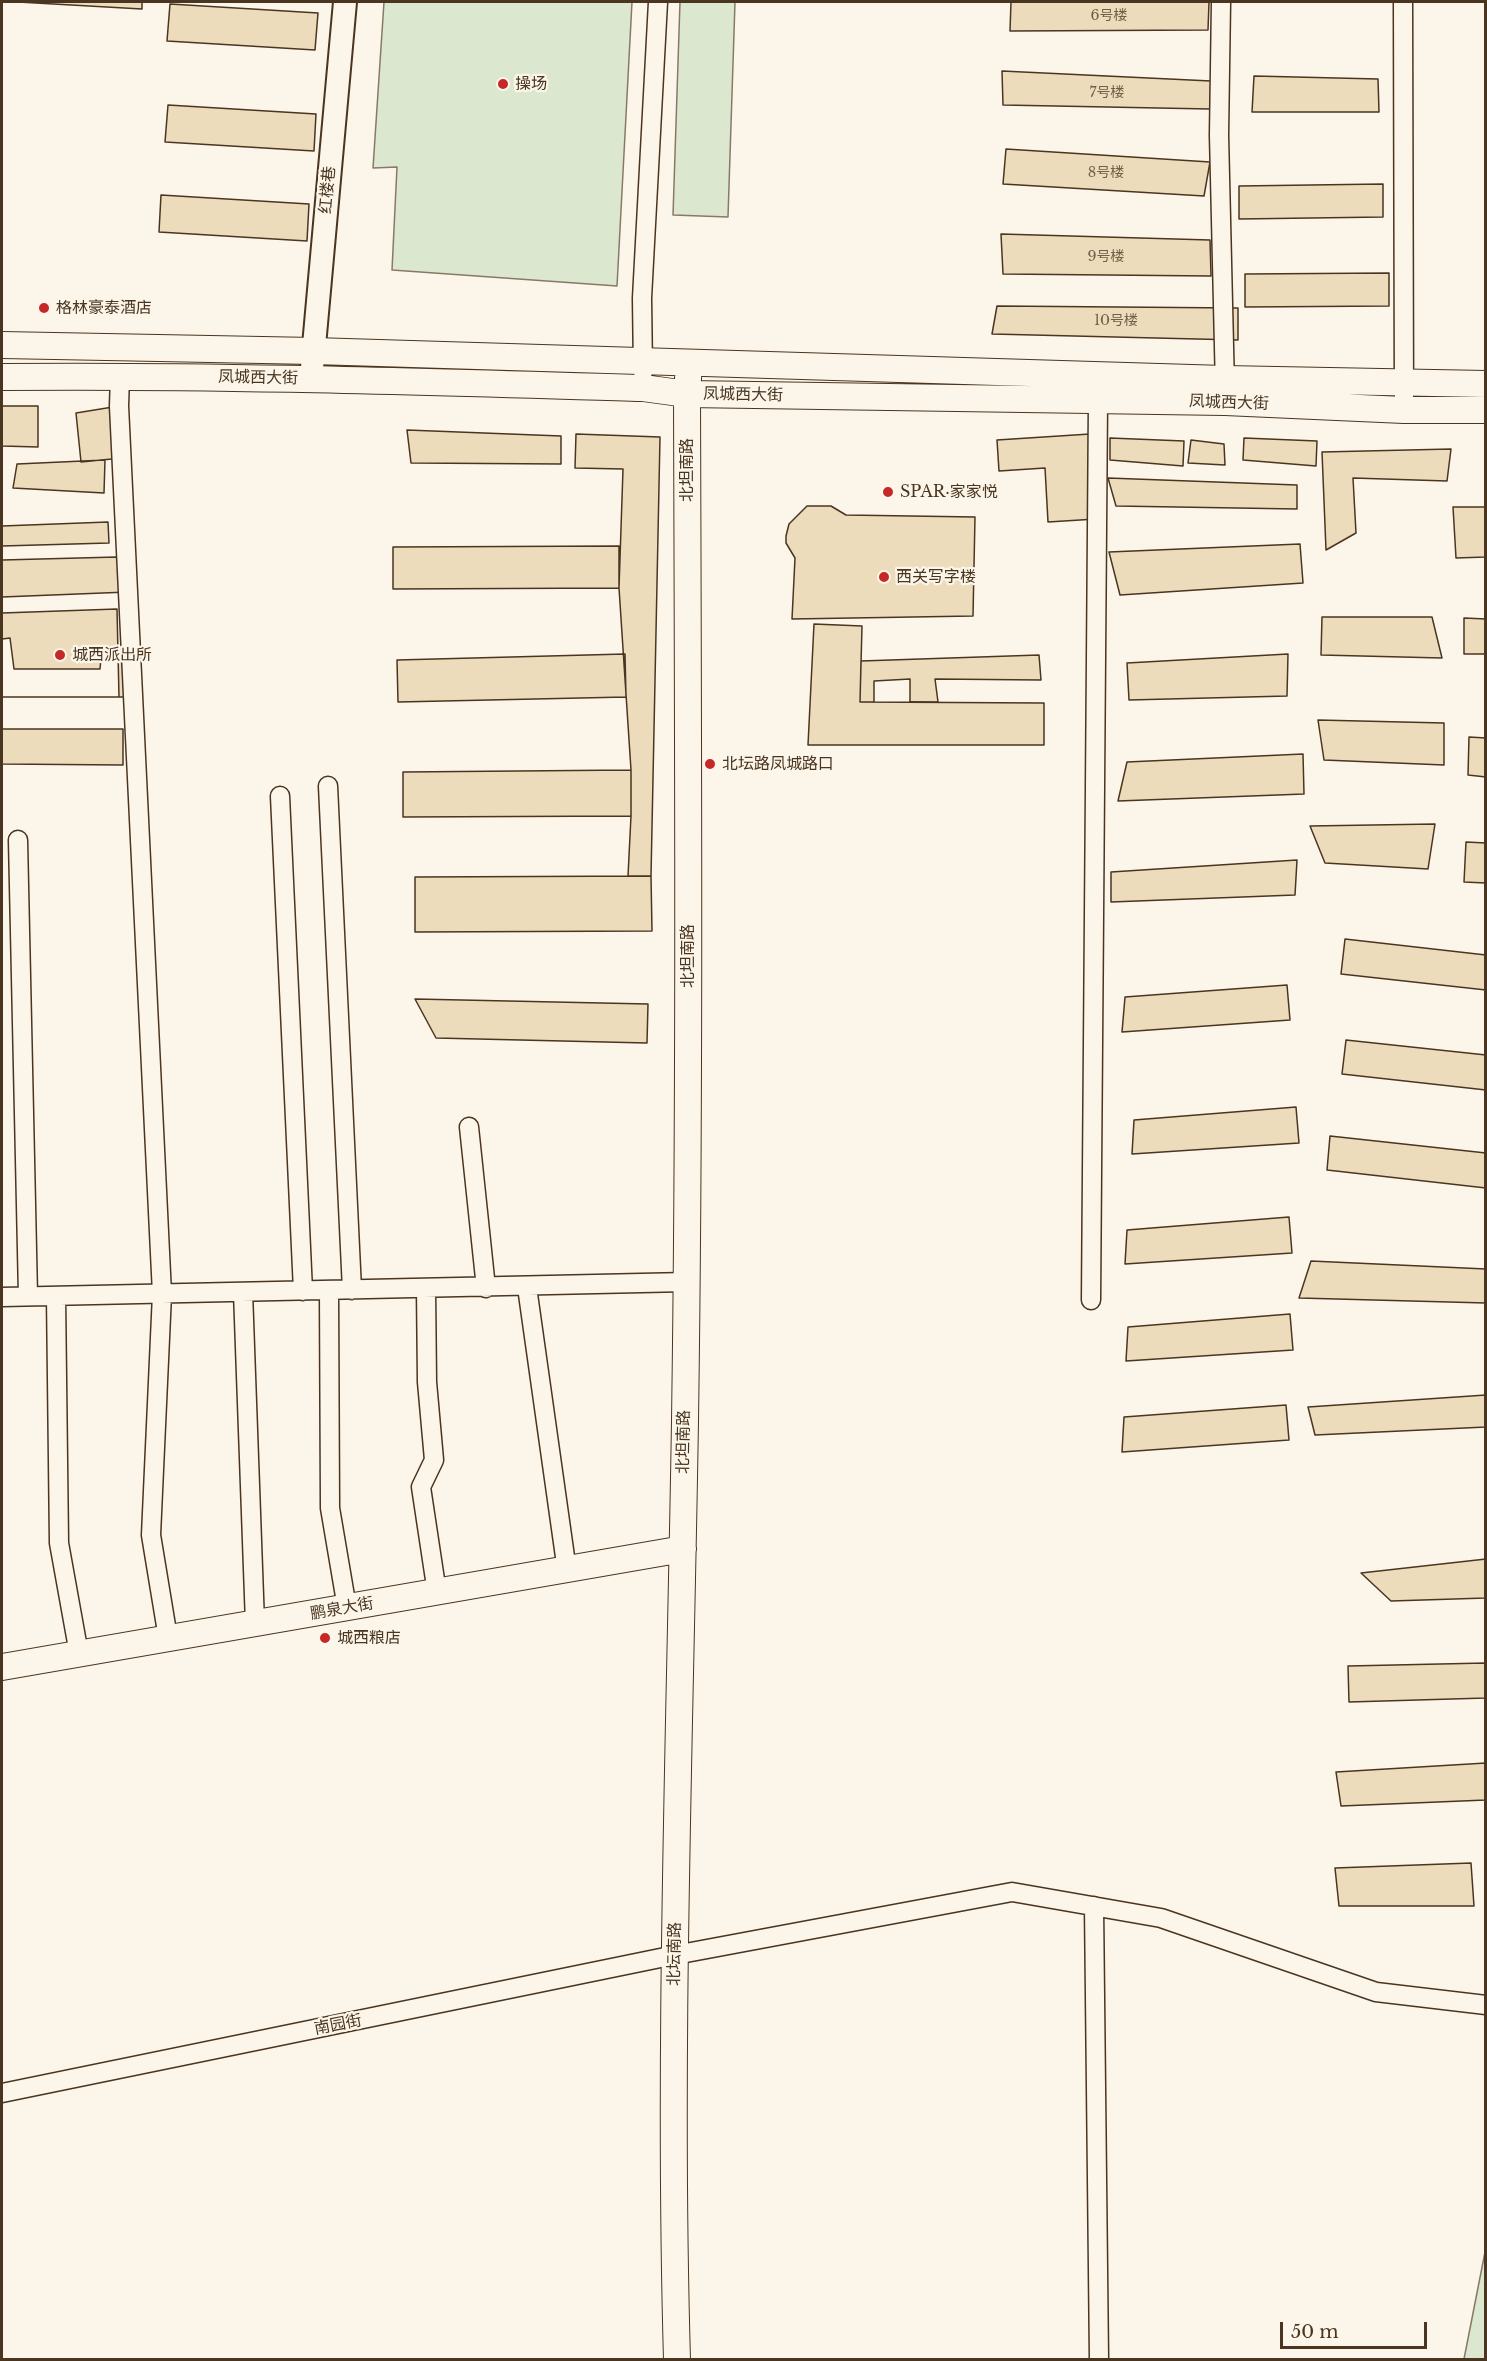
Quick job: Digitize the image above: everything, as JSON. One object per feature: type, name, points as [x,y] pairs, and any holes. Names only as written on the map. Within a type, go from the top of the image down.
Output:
[{"type":"main road","name":"凤城西大街","points":[[2,345],[314,351],[689,363],[1225,391],[1404,410],[1485,410]]},
{"type":"main road","name":"北坦南路","points":[[683,1550],[687,1282],[687,394],[689,363]]},
{"type":"main road","name":"凤城西大街","points":[[2,377],[311,379],[643,388],[687,394],[1098,400],[1225,391],[1403,383],[1485,384]]},
{"type":"main road","name":"鹏泉大街","points":[[2,1667],[683,1550]]},
{"type":"main road","name":"北坛南路","points":[[677,2360],[674,2236],[675,1955],[683,1550]]},
{"type":"street","name":"红楼巷","points":[[311,379],[345,2]]},
{"type":"street","points":[[643,388],[642,298],[658,2]]},
{"type":"street","points":[[1221,2],[1219,135],[1225,391]]},
{"type":"street","points":[[1403,2],[1404,410]]},
{"type":"street","points":[[120,376],[120,427],[162,1294],[151,1535],[168,1638]]},
{"type":"street","points":[[1090,1300],[1098,400]]},
{"type":"street","points":[[328,786],[352,1290]]},
{"type":"street","points":[[280,796],[303,1291]]},
{"type":"street","points":[[18,840],[28,1296]]},
{"type":"street","points":[[469,1127],[486,1288]]},
{"type":"street","points":[[2,1297],[687,1282]]},
{"type":"street","points":[[527,1287],[567,1571]]},
{"type":"street","points":[[426,1289],[427,1382],[434,1460],[421,1487],[437,1593]]},
{"type":"street","points":[[329,1291],[330,1508],[347,1608]]},
{"type":"street","points":[[243,1292],[255,1624]]},
{"type":"street","points":[[56,1296],[59,1543],[80,1653]]},
{"type":"street","name":"南园街","points":[[2,2092],[675,1955],[1012,1892],[1161,1918],[1376,1992],[1485,2005]]},
{"type":"street","points":[[1094,1906],[1099,2360]]},
{"type":"green space","name":"操场","points":[[384,2],[632,2],[617,286],[392,270],[397,167],[373,168]]},
{"type":"green space","points":[[680,2],[735,2],[728,217],[673,215]]},
{"type":"green space","points":[[1485,2252],[1485,2359],[1464,2359]]},
{"type":"building","points":[[18,2],[142,2],[142,9]]},
{"type":"building","points":[[1011,2],[1209,2],[1208,30],[1010,31]]},
{"type":"building","points":[[170,4],[318,13],[315,50],[167,41]]},
{"type":"building","points":[[1002,71],[1211,81],[1210,109],[1003,105]]},
{"type":"building","points":[[1254,76],[1378,79],[1379,112],[1252,112]]},
{"type":"building","points":[[168,105],[316,114],[314,151],[165,142]]},
{"type":"building","points":[[1006,149],[1210,162],[1204,196],[1003,184]]},
{"type":"building","points":[[1383,184],[1383,217],[1239,219],[1239,186]]},
{"type":"building","points":[[161,195],[309,204],[307,241],[159,232]]},
{"type":"building","points":[[1001,234],[1210,240],[1211,276],[1003,274]]},
{"type":"building","points":[[1389,273],[1389,306],[1245,307],[1245,274]]},
{"type":"building","points":[[997,306],[1238,308],[1238,340],[992,334]]},
{"type":"building","points":[[2,406],[38,406],[38,447],[2,446]]},
{"type":"building","points":[[119,406],[122,458],[81,462],[76,413]]},
{"type":"building","points":[[407,430],[561,436],[561,464],[411,463]]},
{"type":"building","points":[[576,434],[660,437],[651,876],[628,876],[631,770],[619,588],[623,469],[575,468]]},
{"type":"building","points":[[1090,434],[1096,519],[1048,522],[1045,468],[999,471],[997,440]]},
{"type":"building","points":[[1110,438],[1184,441],[1183,466],[1110,460]]},
{"type":"building","points":[[1244,438],[1317,441],[1316,466],[1243,460]]},
{"type":"building","points":[[1191,440],[1224,444],[1225,465],[1188,463]]},
{"type":"building","points":[[1451,449],[1447,481],[1353,478],[1356,533],[1326,550],[1322,452]]},
{"type":"building","points":[[105,460],[104,493],[13,488],[17,464]]},
{"type":"building","points":[[1108,478],[1297,485],[1297,509],[1116,506]]},
{"type":"building","name":"西关写字楼","points":[[807,506],[831,506],[846,515],[975,517],[973,616],[792,619],[795,558],[786,543],[786,536],[789,524]]},
{"type":"building","points":[[1453,507],[1486,507],[1486,557],[1456,558]]},
{"type":"building","points":[[108,522],[109,543],[2,546],[2,526]]},
{"type":"building","points":[[1300,544],[1303,583],[1120,595],[1109,552]]},
{"type":"building","points":[[619,546],[619,588],[393,589],[393,547]]},
{"type":"building","points":[[117,557],[128,592],[2,597],[2,560]]},
{"type":"building","name":"城西派出所","points":[[117,609],[119,697],[2,697],[2,613]]},
{"type":"building","points":[[1322,617],[1432,617],[1442,658],[1321,655]]},
{"type":"building","points":[[1464,618],[1486,619],[1486,654],[1464,654]]},
{"type":"building","points":[[814,624],[862,626],[860,702],[1044,703],[1044,745],[808,745]]},
{"type":"building","points":[[10,638],[14,669],[100,669],[102,649],[131,650],[133,697],[2,697],[2,639]]},
{"type":"building","points":[[625,654],[626,697],[398,702],[397,660]]},
{"type":"building","points":[[1288,654],[1287,696],[1129,700],[1127,663]]},
{"type":"building","points":[[1039,655],[1041,680],[935,679],[938,702],[910,702],[910,679],[874,681],[874,702],[860,702],[861,661]]},
{"type":"building","points":[[1318,720],[1444,723],[1444,765],[1324,760]]},
{"type":"building","points":[[2,729],[123,729],[123,765],[2,764]]},
{"type":"building","points":[[1469,737],[1486,738],[1486,777],[1468,775]]},
{"type":"building","points":[[1303,754],[1304,794],[1118,801],[1127,762]]},
{"type":"building","points":[[631,770],[631,816],[403,817],[403,772]]},
{"type":"building","points":[[1435,824],[1428,869],[1325,863],[1310,826]]},
{"type":"building","points":[[1466,842],[1486,843],[1486,883],[1464,882]]},
{"type":"building","points":[[1297,860],[1295,895],[1111,902],[1111,872]]},
{"type":"building","points":[[651,876],[652,931],[415,932],[415,877]]},
{"type":"building","points":[[1345,939],[1486,955],[1486,990],[1341,974]]},
{"type":"building","points":[[1287,985],[1290,1020],[1122,1032],[1125,997]]},
{"type":"building","points":[[415,999],[648,1004],[647,1043],[436,1038]]},
{"type":"building","points":[[1346,1040],[1486,1055],[1486,1090],[1342,1074]]},
{"type":"building","points":[[1296,1107],[1299,1143],[1132,1154],[1134,1120]]},
{"type":"building","points":[[1330,1136],[1486,1153],[1486,1188],[1327,1170]]},
{"type":"building","points":[[1289,1217],[1292,1253],[1125,1264],[1127,1230]]},
{"type":"building","points":[[1311,1261],[1486,1269],[1486,1303],[1299,1298]]},
{"type":"building","points":[[1290,1314],[1293,1350],[1126,1361],[1128,1327]]},
{"type":"building","points":[[1486,1395],[1486,1427],[1315,1435],[1308,1407]]},
{"type":"building","points":[[1286,1405],[1289,1440],[1122,1452],[1124,1417]]},
{"type":"building","points":[[1486,1559],[1486,1598],[1391,1601],[1361,1573]]},
{"type":"building","points":[[1486,1663],[1486,1698],[1349,1702],[1348,1666]]},
{"type":"building","points":[[1486,1763],[1486,1800],[1341,1806],[1336,1772]]},
{"type":"building","points":[[1471,1863],[1474,1906],[1339,1906],[1335,1868]]},
{"type":"place","name":"操场","points":[[503,84]]},
{"type":"place","name":"格林豪泰酒店","points":[[44,308]]},
{"type":"place","name":"SPAR·家家悦","points":[[888,492]]},
{"type":"place","name":"西关写字楼","points":[[884,577]]},
{"type":"place","name":"城西派出所","points":[[60,655]]},
{"type":"place","name":"北坛路凤城路口","points":[[710,764]]},
{"type":"place","name":"城西粮店","points":[[325,1638]]}]
